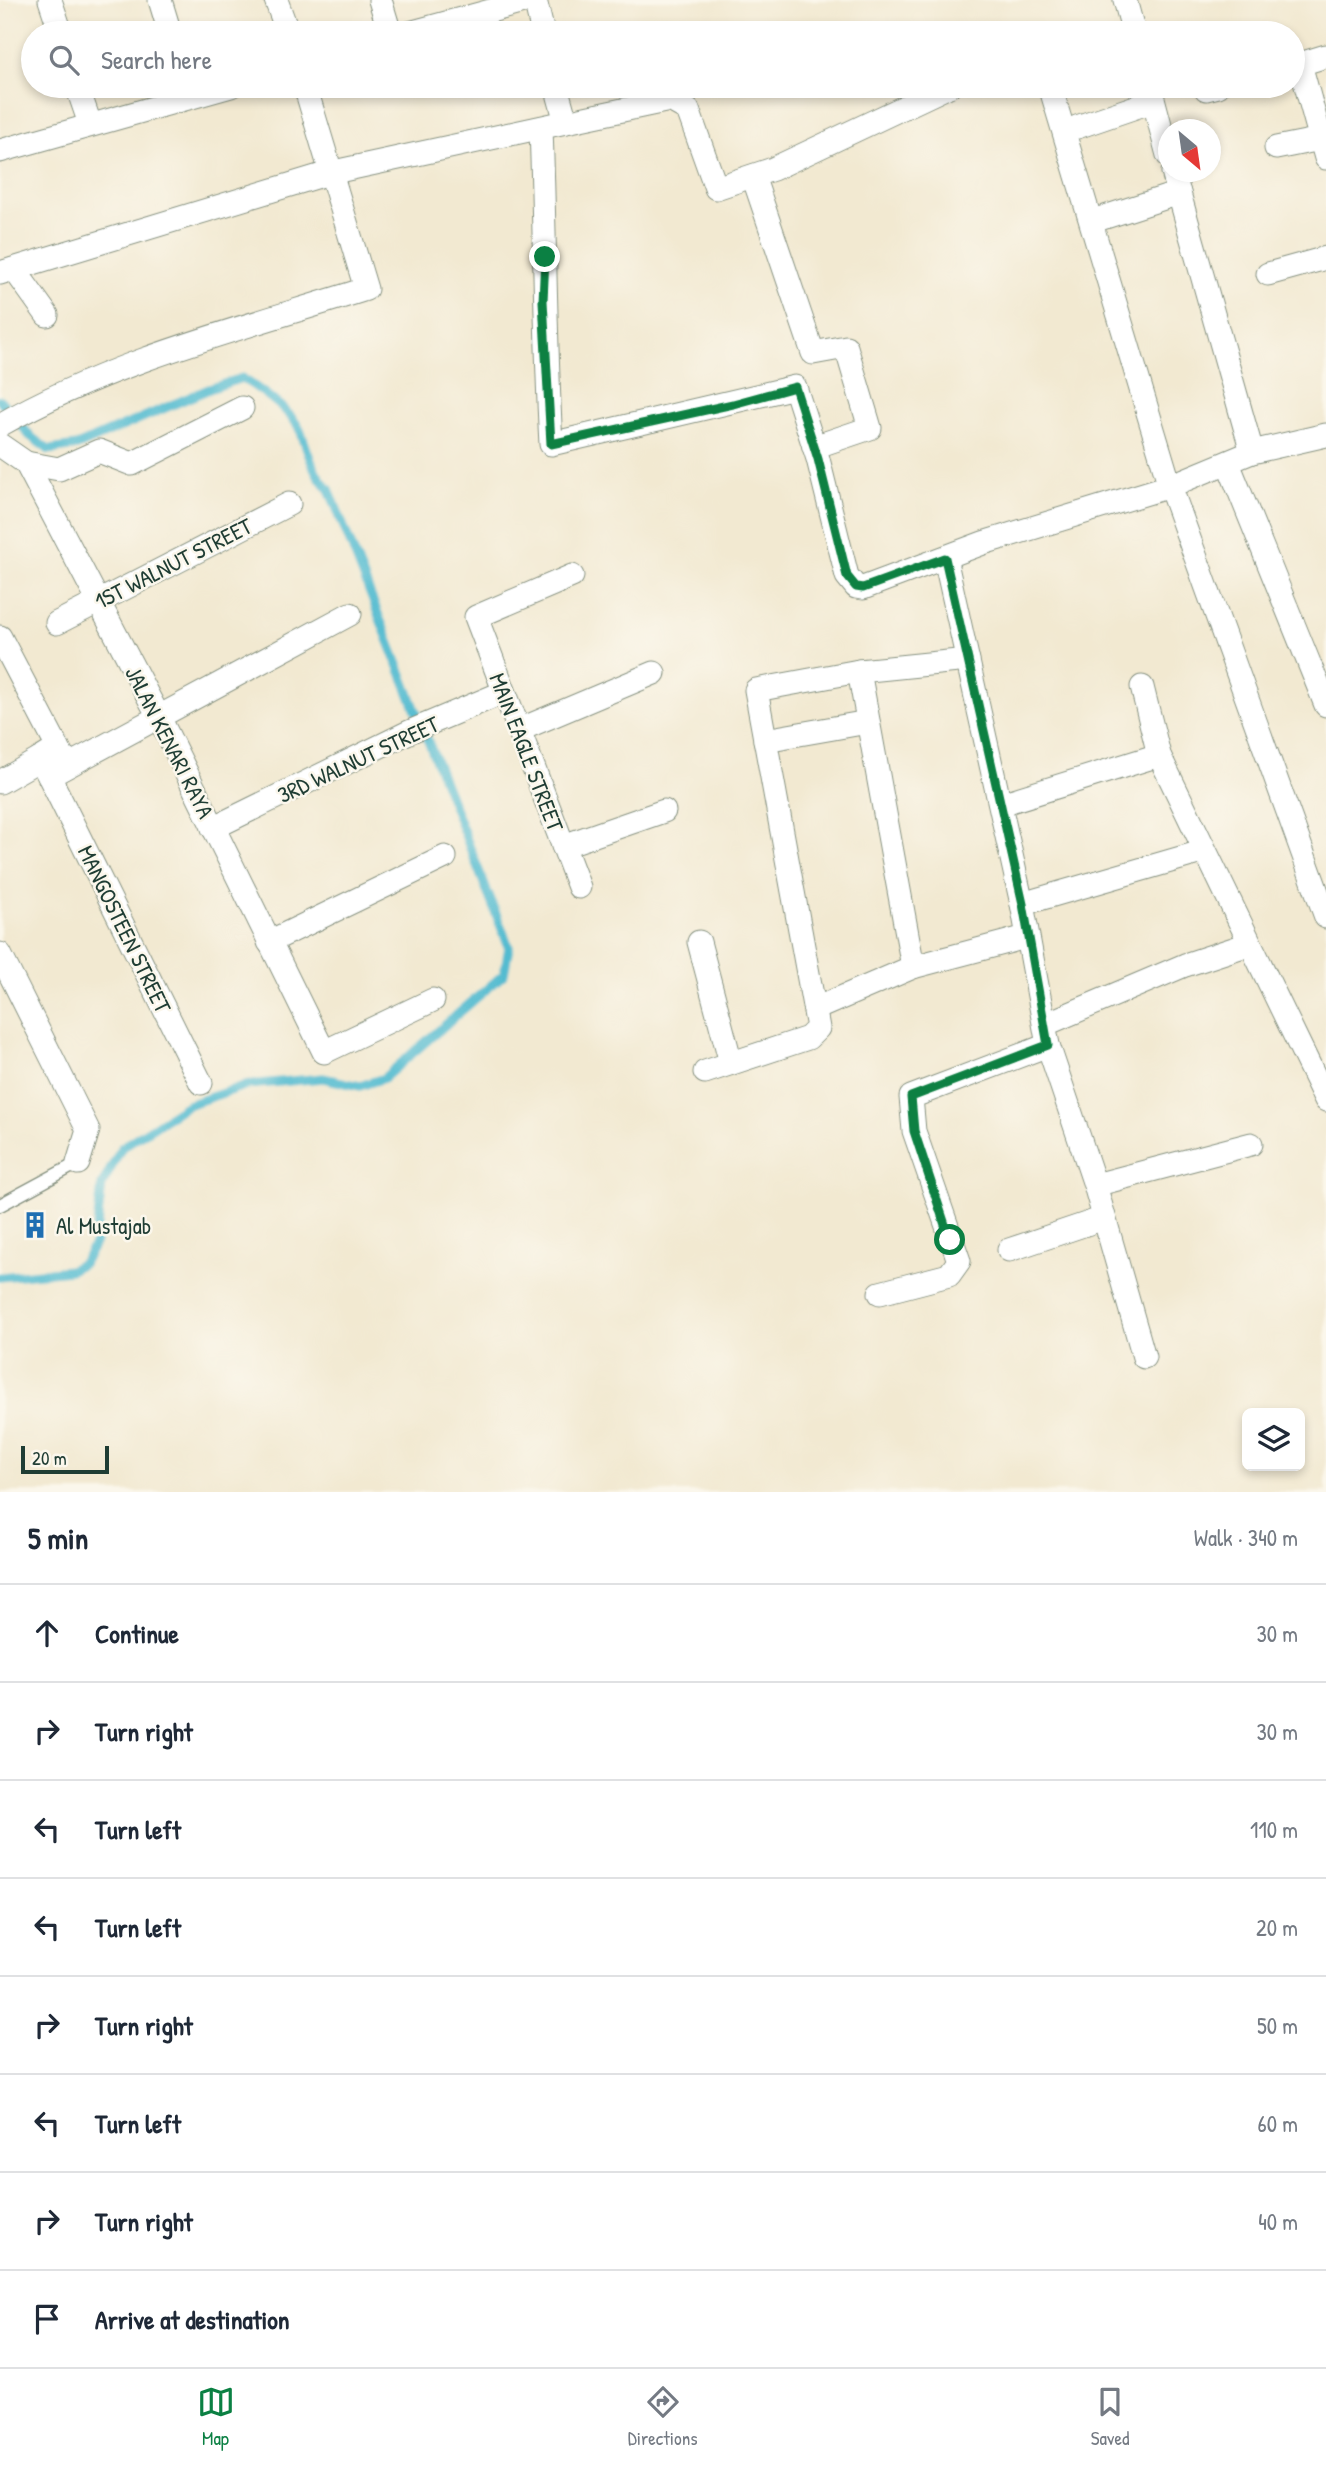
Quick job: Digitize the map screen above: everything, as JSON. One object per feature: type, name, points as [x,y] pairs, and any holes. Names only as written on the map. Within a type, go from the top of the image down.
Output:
[{"type":"street","points":[[50,0],[57,21]]},
{"type":"street","points":[[160,0],[166,21]]},
{"type":"street","points":[[276,0],[284,21]]},
{"type":"street","points":[[380,0],[386,21]]},
{"type":"street","points":[[454,21],[533,0],[539,21]]},
{"type":"street","points":[[1125,0],[1131,21]]},
{"type":"street","points":[[1305,62],[1326,56]]},
{"type":"street","points":[[1276,148],[1323,149],[1305,93]]},
{"type":"street","points":[[82,98],[90,124]]},
{"type":"street","points":[[0,151],[166,98]]},
{"type":"street","points":[[6,426],[128,366],[366,289],[329,173],[309,98]]},
{"type":"street","points":[[559,98],[566,122]]},
{"type":"street","points":[[47,314],[7,271],[329,173],[670,100],[688,110],[716,188],[753,176],[923,98]]},
{"type":"street","points":[[1054,98],[1170,486],[1269,753],[1326,917]]},
{"type":"street","points":[[1077,127],[1140,98]]},
{"type":"street","points":[[1152,98],[1158,119]]},
{"type":"street","points":[[541,128],[545,257],[543,301],[551,444],[733,404],[795,387],[814,447],[838,549],[847,576],[856,587],[863,588],[945,558],[1170,486],[1252,452],[1325,438]]},
{"type":"street","points":[[753,176],[813,353],[846,347],[870,428],[814,447]]},
{"type":"street","points":[[1100,219],[1176,182],[1252,452]]},
{"type":"street","points":[[1268,274],[1326,258]]},
{"type":"street","points":[[26,463],[59,469],[99,451],[132,464],[242,408]]},
{"type":"street","name":"JALAN KENARI RAYA","points":[[6,426],[160,719],[324,1052],[433,1000]]},
{"type":"street","points":[[1228,463],[1326,705]]},
{"type":"street","name":"1ST WALNUT STREET","points":[[57,623],[289,503]]},
{"type":"street","points":[[945,558],[1023,904],[1047,1035],[1095,1185],[1144,1357]]},
{"type":"street","name":"MAIN EAGLE STREET","points":[[572,576],[476,617],[579,887]]},
{"type":"street","points":[[0,782],[160,719],[350,614]]},
{"type":"street","name":"MANGOSTEEN STREET","points":[[0,637],[53,762],[201,1083]]},
{"type":"street","points":[[705,1072],[808,1038],[818,1028],[756,690],[859,671],[968,660]]},
{"type":"street","points":[[859,671],[913,967]]},
{"type":"street","points":[[519,730],[654,673]]},
{"type":"street","points":[[1142,687],[1160,755],[1326,1100]]},
{"type":"street","name":"3RD WALNUT STREET","points":[[213,828],[409,733],[504,692]]},
{"type":"street","points":[[765,740],[868,722]]},
{"type":"street","points":[[1001,804],[1160,755]]},
{"type":"street","points":[[563,846],[664,811]]},
{"type":"street","points":[[1023,904],[1205,851]]},
{"type":"street","points":[[269,942],[445,857]]},
{"type":"street","points":[[815,1009],[913,967],[1027,937]]},
{"type":"street","points":[[699,942],[732,1063]]},
{"type":"street","points":[[880,1293],[949,1275],[959,1261],[914,1131],[911,1097],[1047,1035],[1185,965],[1249,944]]},
{"type":"street","points":[[0,954],[88,1130],[78,1163]]},
{"type":"street","points":[[1095,1185],[1251,1144]]},
{"type":"street","points":[[1009,1250],[1104,1218]]},
{"type":"lane","points":[[0,1205],[78,1163]]},
{"type":"waterway","points":[[0,400],[30,436],[49,450],[77,446],[209,389],[242,378],[290,415],[300,430],[314,468],[329,489],[509,947],[504,974],[384,1078],[360,1086],[323,1078],[247,1085],[187,1105],[122,1147],[102,1185],[95,1243],[83,1263],[70,1270],[0,1277]]},
{"type":"place","name":"Al Mustajab","points":[[35,1225]]},
{"type":"route","points":[[545,257],[543,301],[551,444],[733,404],[795,387],[818,459],[838,549],[847,576],[856,587],[863,588],[945,558],[1023,904],[1048,1045],[911,1097],[914,1131],[950,1240]]}]
